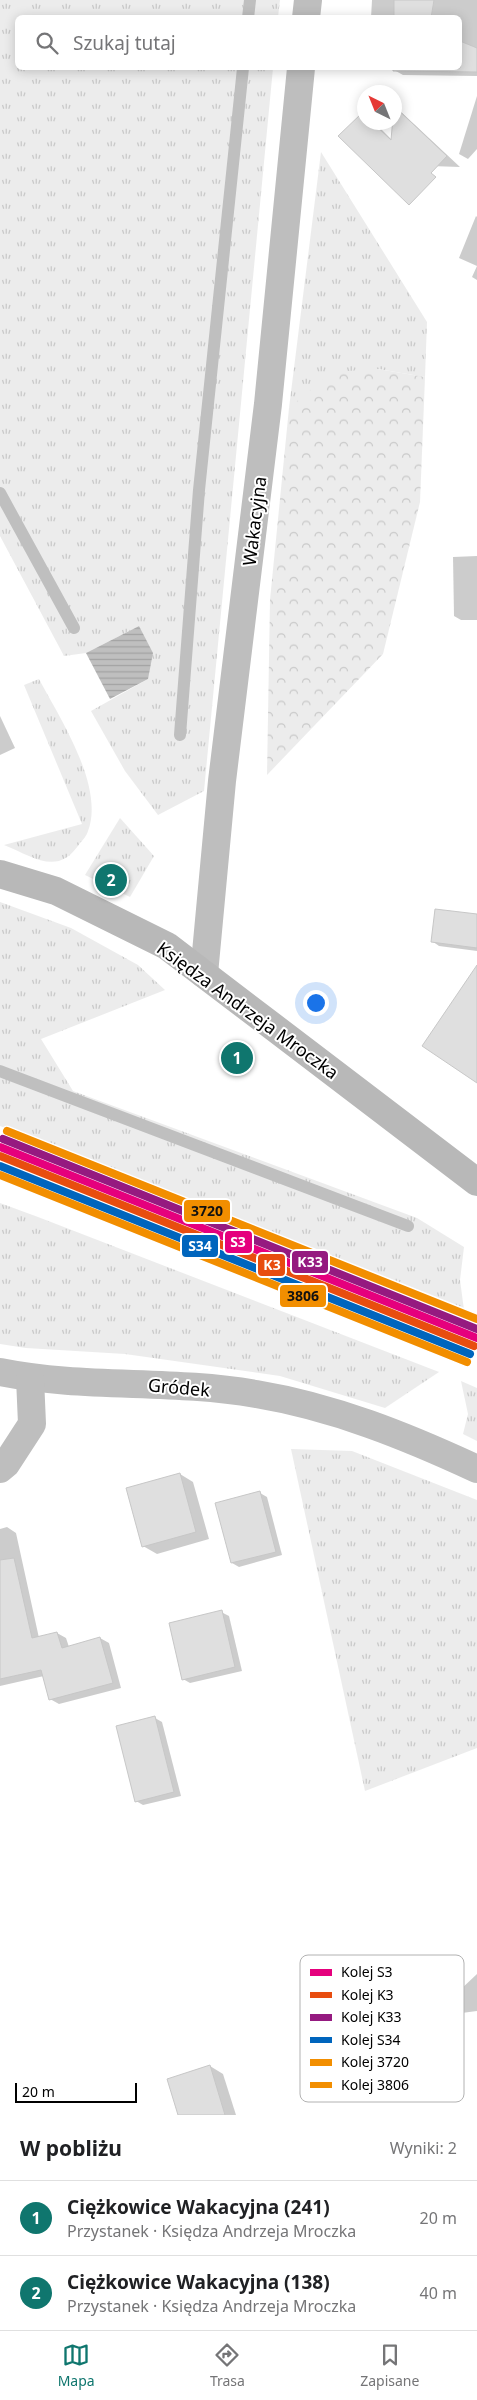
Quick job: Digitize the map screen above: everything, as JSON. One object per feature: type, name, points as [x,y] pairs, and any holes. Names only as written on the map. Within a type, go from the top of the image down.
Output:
[{"type":"street","points":[[306,15],[308,0]]},
{"type":"street","name":"Wakacyjna","points":[[204,974],[222,781],[268,404],[301,70]]},
{"type":"street","name":"Księdza Andrzeja Mroczka","points":[[0,874],[56,891],[167,946],[477,1182]]},
{"type":"street","name":"Gródek","points":[[0,1372],[30,1378],[155,1384],[256,1394],[360,1419],[477,1469]]},
{"type":"street","points":[[0,1469],[6,1464],[32,1424],[30,1378]]},
{"type":"green space","points":[[0,0],[280,0],[278,15],[15,15],[15,70],[273,70],[204,791],[158,815],[125,771],[91,711],[148,679],[139,626],[86,653],[64,656],[0,536]]},
{"type":"green space","points":[[321,152],[427,322],[425,377],[378,369],[289,408]]},
{"type":"green space","points":[[378,369],[425,377],[420,502],[383,654],[267,775],[270,600],[289,408],[332,372]]},
{"type":"green space","points":[[39,679],[77,752],[85,773],[92,813],[84,839],[72,853],[54,862],[35,859],[4,845],[82,824],[24,685]]},
{"type":"green space","points":[[120,818],[154,856],[130,897],[85,875]]},
{"type":"green space","points":[[0,902],[71,928],[138,965],[165,990],[41,1039],[73,1091],[417,1218],[464,1247],[460,1280],[464,1310],[0,1126]]},
{"type":"green space","points":[[0,1203],[439,1372],[385,1408],[280,1376],[125,1354],[26,1348],[0,1344]]},
{"type":"green space","points":[[461,1381],[477,1388],[477,1441],[463,1434],[468,1414]]},
{"type":"green space","points":[[291,1449],[352,1451],[477,1500],[477,1748],[365,1791]]},
{"type":"shaded area","points":[[139,626],[153,653],[148,679],[110,699],[86,653]]},
{"type":"building","points":[[394,0],[434,0],[432,15],[394,15]]},
{"type":"building","points":[[462,42],[477,48],[477,72],[393,71],[462,70]]},
{"type":"building","points":[[402,114],[447,156],[431,173],[436,177],[409,205],[338,136],[357,118],[357,130],[380,130],[391,140],[392,130],[402,130]]},
{"type":"building","points":[[435,909],[477,914],[477,948],[431,942]]},
{"type":"building","points":[[477,965],[477,1083],[422,1046]]},
{"type":"building","points":[[180,1473],[196,1532],[142,1547],[126,1488]]},
{"type":"building","points":[[260,1491],[276,1552],[231,1563],[215,1503]]},
{"type":"building","points":[[14,1558],[32,1638],[57,1632],[62,1648],[100,1637],[113,1683],[49,1700],[41,1670],[0,1679],[0,1560]]},
{"type":"building","points":[[222,1610],[235,1667],[182,1680],[169,1623]]},
{"type":"building","points":[[155,1716],[174,1792],[135,1802],[116,1726]]},
{"type":"building","points":[[210,2065],[225,2115],[178,2115],[167,2079]]},
{"type":"waterway","points":[[248,15],[250,0]]},
{"type":"waterway","points":[[180,735],[199,490],[243,70]]},
{"type":"waterway","points":[[0,493],[74,628]]},
{"type":"waterway","points":[[0,1071],[408,1226]]},
{"type":"rail line","name":"3720","points":[[7,1131],[477,1319]]},
{"type":"rail line","name":"K33","points":[[3,1139],[477,1329]]},
{"type":"rail line","name":"S3","points":[[0,1147],[477,1338]]},
{"type":"rail line","name":"K3","points":[[0,1156],[474,1346]]},
{"type":"rail line","name":"S34","points":[[0,1166],[470,1354]]},
{"type":"rail line","name":"3806","points":[[0,1175],[467,1362]]},
{"type":"place","name":"Ciężkowice Wakacyjna (138)","points":[[111,880]]},
{"type":"place","name":"Ciężkowice Wakacyjna (241)","points":[[237,1058]]}]
